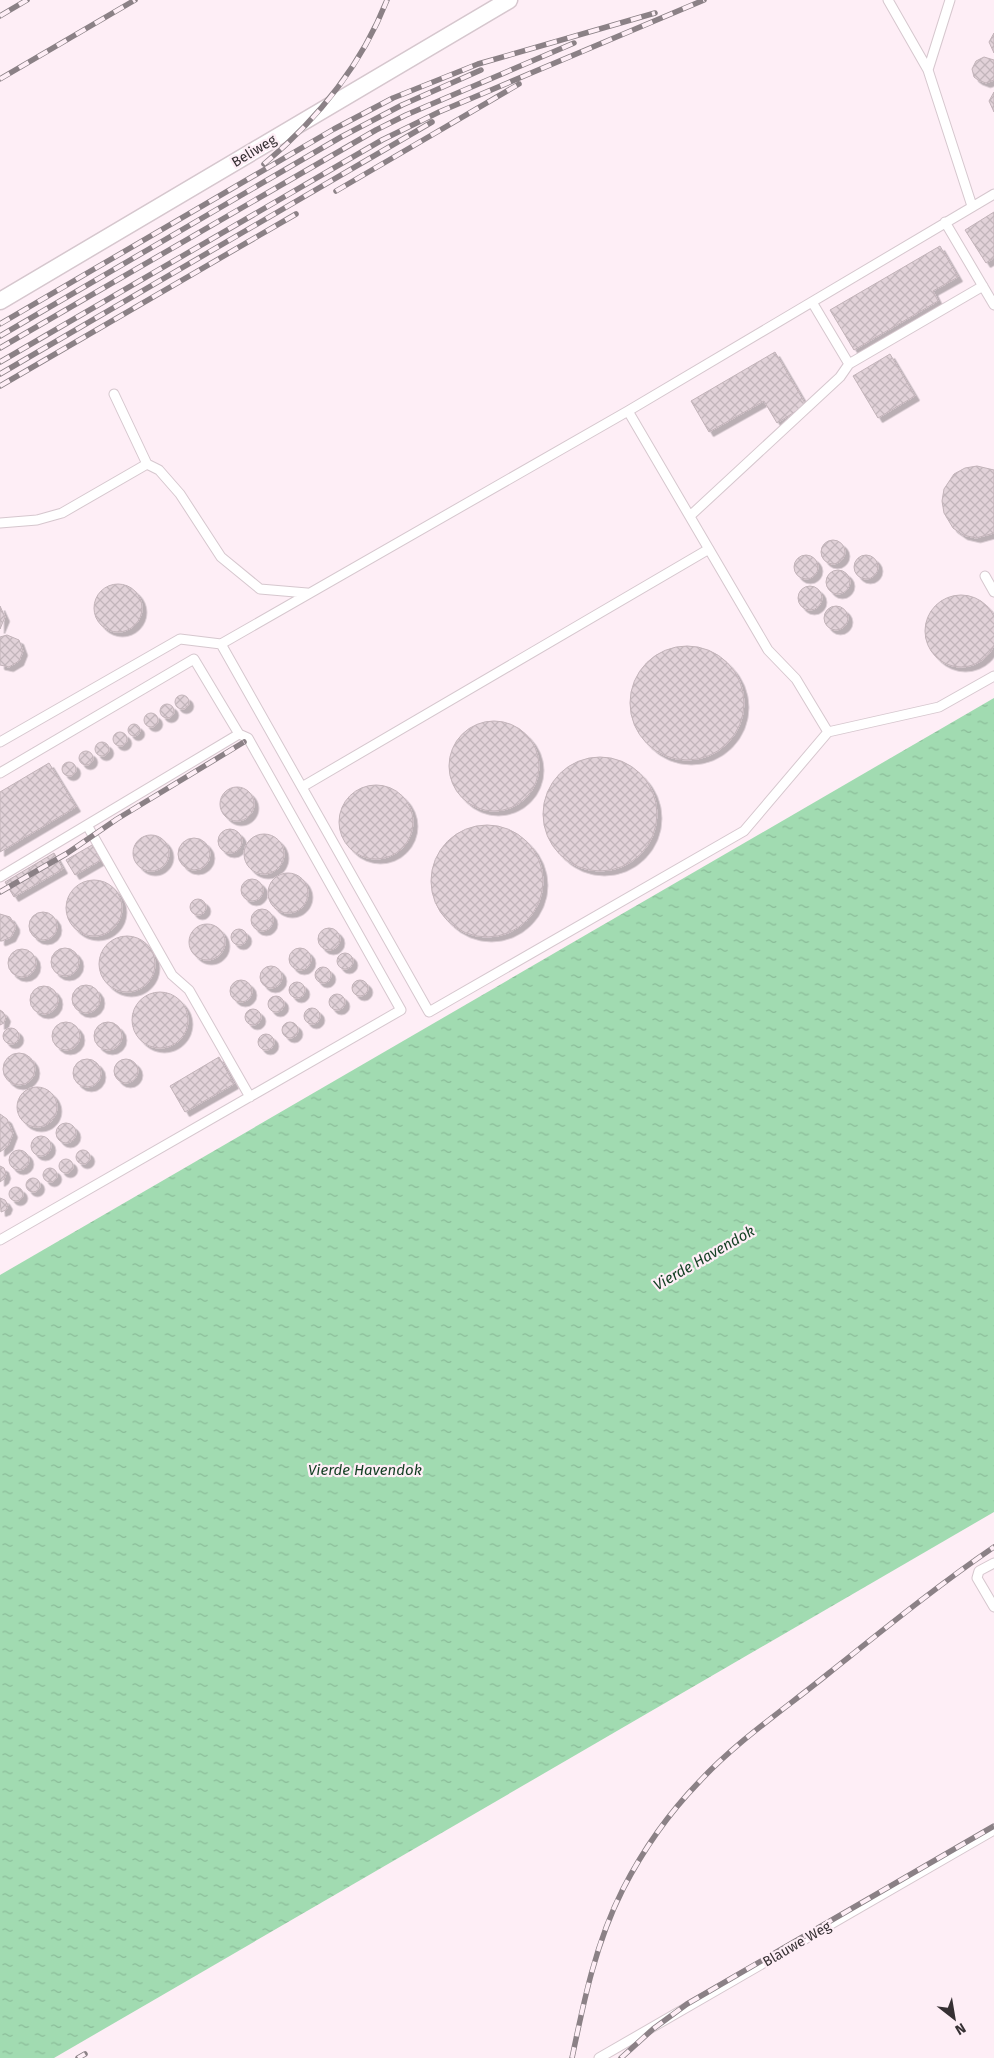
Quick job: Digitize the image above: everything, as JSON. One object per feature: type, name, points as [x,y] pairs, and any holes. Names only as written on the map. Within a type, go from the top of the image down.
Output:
[{"type":"street","name":"Beliweg","points":[[0,301],[509,0]]},
{"type":"lane","points":[[888,0],[928,70],[972,206]]},
{"type":"lane","points":[[928,70],[950,0]]},
{"type":"lane","points":[[0,742],[180,639],[221,644],[628,412],[994,194]]},
{"type":"lane","points":[[945,222],[994,304]]},
{"type":"lane","points":[[690,516],[840,377],[849,364],[983,286]]},
{"type":"lane","points":[[812,302],[849,364]]},
{"type":"lane","points":[[114,394],[147,464],[159,470],[180,494],[221,557],[260,589],[308,594]]},
{"type":"lane","points":[[628,412],[768,650],[796,679],[828,732]]},
{"type":"lane","points":[[0,523],[37,520],[62,513],[147,464]]},
{"type":"lane","points":[[302,787],[708,548]]},
{"type":"lane","points":[[985,576],[994,592]]},
{"type":"lane","points":[[221,644],[429,1012],[744,831],[828,732],[939,707],[994,676]]},
{"type":"lane","points":[[0,773],[194,658],[239,734],[248,738],[401,1010],[0,1240]]},
{"type":"lane","points":[[0,877],[239,734]]},
{"type":"lane","points":[[87,825],[172,975],[189,990],[250,1096]]},
{"type":"lane","points":[[994,1563],[979,1571],[977,1578],[994,1607]]},
{"type":"lane","name":"Blauwe Weg","points":[[599,2058],[994,1830]]},
{"type":"water","name":"Vierde Havendok","points":[[994,698],[994,1512],[54,2058],[0,2058],[0,1275]]},
{"type":"building","points":[[994,33],[994,53],[989,42]]},
{"type":"building","points":[[984,57],[994,60],[994,80],[986,83],[974,77],[972,69],[976,61]]},
{"type":"building","points":[[994,92],[994,112],[989,101]]},
{"type":"building","points":[[994,212],[994,258],[986,263],[965,230]]},
{"type":"building","points":[[940,246],[958,277],[933,291],[938,301],[854,350],[830,310]]},
{"type":"building","points":[[775,352],[806,405],[777,423],[764,401],[709,432],[691,401]]},
{"type":"building","points":[[890,354],[915,396],[878,418],[853,376]]},
{"type":"building","points":[[977,466],[994,470],[994,533],[976,538],[963,535],[953,528],[944,513],[942,501],[944,489],[954,474],[965,468]]},
{"type":"building","points":[[833,540],[841,544],[845,552],[841,560],[833,564],[825,560],[821,552],[825,544]]},
{"type":"building","points":[[806,555],[814,559],[818,567],[814,575],[806,579],[798,575],[794,567],[798,559]]},
{"type":"building","points":[[866,555],[874,559],[878,567],[874,575],[866,579],[858,575],[854,567],[858,559]]},
{"type":"building","points":[[838,570],[846,574],[850,582],[846,590],[838,594],[830,590],[826,582],[830,574]]},
{"type":"building","points":[[113,584],[123,584],[132,588],[138,594],[141,599],[141,617],[132,628],[123,632],[113,632],[104,628],[98,622],[94,613],[94,603],[98,594],[104,588]]},
{"type":"building","points":[[810,586],[818,590],[822,598],[818,606],[810,610],[802,606],[798,598],[802,590]]},
{"type":"building","points":[[961,595],[981,601],[991,611],[997,631],[991,651],[981,661],[961,667],[941,661],[931,651],[925,631],[931,611],[941,601]]},
{"type":"building","points":[[0,606],[5,617],[0,629]]},
{"type":"building","points":[[836,606],[844,610],[848,618],[844,626],[836,630],[828,626],[824,618],[828,610]]},
{"type":"building","points":[[7,635],[19,640],[23,651],[19,661],[9,667],[0,665],[0,637]]},
{"type":"building","points":[[687,646],[709,650],[727,663],[740,681],[744,703],[740,725],[727,743],[709,756],[687,760],[665,756],[647,743],[634,725],[630,703],[634,681],[647,663],[665,650]]},
{"type":"building","points":[[182,695],[187,697],[189,702],[187,707],[182,709],[177,707],[175,702],[177,697]]},
{"type":"building","points":[[167,704],[172,706],[174,711],[172,716],[167,718],[162,716],[160,711],[162,706]]},
{"type":"building","points":[[151,713],[156,715],[158,720],[156,725],[151,727],[146,725],[144,720],[146,715]]},
{"type":"building","points":[[494,721],[511,724],[526,734],[536,749],[539,766],[536,783],[526,798],[511,808],[494,811],[477,808],[462,798],[452,783],[449,766],[452,749],[462,734],[477,724]]},
{"type":"building","points":[[136,724],[139,725],[139,735],[132,736],[129,735],[128,728],[129,725]]},
{"type":"building","points":[[120,732],[125,734],[127,739],[125,744],[120,746],[115,744],[113,739],[115,734]]},
{"type":"building","points":[[102,742],[107,744],[109,749],[107,754],[102,756],[97,754],[95,749],[97,744]]},
{"type":"building","points":[[86,751],[91,753],[93,758],[91,763],[86,765],[81,763],[79,758],[81,753]]},
{"type":"building","points":[[600,757],[622,761],[641,773],[653,792],[657,814],[653,836],[641,855],[622,867],[600,871],[578,867],[559,855],[547,836],[543,814],[547,792],[559,773],[578,761]]},
{"type":"building","points":[[69,762],[74,764],[76,769],[74,774],[69,776],[64,774],[62,769],[64,764]]},
{"type":"building","points":[[49,763],[76,807],[0,852],[0,792]]},
{"type":"building","points":[[376,785],[397,791],[407,801],[413,822],[407,843],[397,853],[376,859],[355,853],[345,843],[339,822],[345,801],[355,791]]},
{"type":"building","points":[[237,787],[249,792],[254,804],[249,816],[237,821],[225,816],[220,804],[225,792]]},
{"type":"building","points":[[487,825],[509,829],[527,841],[539,859],[543,881],[539,903],[527,921],[509,933],[487,937],[465,933],[447,921],[435,903],[431,881],[435,859],[447,841],[465,829]]},
{"type":"building","points":[[230,829],[239,832],[242,841],[239,850],[230,853],[221,850],[218,841],[221,832]]},
{"type":"building","points":[[268,834],[275,837],[281,843],[284,854],[283,862],[275,871],[268,874],[260,874],[253,871],[245,862],[244,850],[247,843],[256,835]]},
{"type":"building","points":[[151,835],[158,836],[164,840],[168,846],[168,860],[164,866],[158,870],[151,871],[144,870],[138,866],[134,860],[133,853],[134,846],[138,840],[144,836]]},
{"type":"building","points":[[194,838],[206,842],[210,854],[206,866],[194,870],[182,866],[178,854],[182,842]]},
{"type":"building","points":[[92,845],[101,860],[75,875],[66,860]]},
{"type":"building","points":[[54,853],[63,869],[14,897],[5,882]]},
{"type":"building","points":[[292,873],[299,876],[305,882],[308,893],[307,901],[299,910],[292,913],[284,913],[277,910],[269,901],[268,889],[271,882],[280,874]]},
{"type":"building","points":[[252,879],[260,882],[263,890],[260,898],[252,901],[244,898],[241,890],[244,882]]},
{"type":"building","points":[[94,880],[105,882],[114,888],[120,897],[122,908],[120,919],[114,928],[105,934],[94,936],[83,934],[74,928],[68,919],[66,908],[68,897],[74,888],[83,882]]},
{"type":"building","points":[[195,899],[201,899],[206,904],[204,913],[195,915],[190,910],[190,904]]},
{"type":"building","points":[[262,909],[270,912],[273,920],[270,928],[262,931],[254,928],[251,920],[254,912]]},
{"type":"building","points":[[43,912],[53,916],[57,926],[53,936],[43,940],[33,936],[29,926],[33,916]]},
{"type":"building","points":[[0,914],[10,917],[15,925],[11,937],[2,941],[0,941]]},
{"type":"building","points":[[207,924],[214,925],[220,929],[224,935],[224,949],[220,955],[214,959],[207,960],[200,959],[194,955],[190,949],[189,942],[190,935],[194,929],[200,925]]},
{"type":"building","points":[[329,928],[339,935],[340,939],[333,949],[329,950],[319,943],[318,939],[325,929]]},
{"type":"building","points":[[236,929],[242,929],[247,934],[245,943],[236,945],[231,940],[231,934]]},
{"type":"building","points":[[127,936],[147,944],[155,964],[147,984],[127,992],[107,984],[99,964],[107,944]]},
{"type":"building","points":[[65,948],[75,952],[79,962],[75,972],[65,976],[55,972],[51,962],[55,952]]},
{"type":"building","points":[[300,948],[310,955],[311,959],[304,969],[300,970],[290,963],[289,959],[296,949]]},
{"type":"building","points":[[22,949],[32,953],[36,963],[32,973],[22,977],[12,973],[8,963],[12,953]]},
{"type":"building","points":[[342,953],[348,953],[353,958],[351,967],[342,969],[337,964],[337,958]]},
{"type":"building","points":[[271,966],[281,973],[282,977],[275,987],[271,988],[261,981],[260,977],[267,967]]},
{"type":"building","points":[[320,967],[326,967],[331,972],[329,981],[320,983],[315,978],[315,972]]},
{"type":"building","points":[[241,980],[251,987],[252,991],[245,1001],[241,1002],[231,995],[230,991],[237,981]]},
{"type":"building","points":[[357,980],[363,980],[368,985],[366,994],[357,996],[352,991],[352,985]]},
{"type":"building","points":[[294,982],[300,982],[305,987],[303,996],[294,998],[289,993],[289,987]]},
{"type":"building","points":[[86,985],[96,989],[100,999],[96,1009],[86,1013],[76,1009],[72,999],[76,989]]},
{"type":"building","points":[[44,986],[54,990],[58,1000],[54,1010],[44,1014],[34,1010],[30,1000],[34,990]]},
{"type":"building","points":[[160,992],[180,1000],[188,1020],[180,1040],[160,1048],[140,1040],[132,1020],[140,1000]]},
{"type":"building","points":[[334,994],[340,994],[345,999],[343,1008],[334,1010],[329,1005],[329,999]]},
{"type":"building","points":[[273,996],[279,996],[284,1001],[282,1010],[273,1012],[268,1007],[268,1001]]},
{"type":"building","points":[[309,1008],[315,1008],[320,1013],[318,1022],[309,1024],[304,1019],[304,1013]]},
{"type":"building","points":[[250,1009],[256,1009],[261,1014],[259,1023],[250,1025],[245,1020],[245,1014]]},
{"type":"building","points":[[0,1010],[6,1017],[4,1023],[0,1025]]},
{"type":"building","points":[[66,1022],[76,1026],[80,1036],[76,1046],[66,1050],[56,1046],[52,1036],[56,1026]]},
{"type":"building","points":[[108,1022],[118,1026],[122,1036],[118,1046],[108,1050],[98,1046],[94,1036],[98,1026]]},
{"type":"building","points":[[287,1022],[293,1022],[298,1027],[296,1036],[287,1038],[282,1033],[282,1027]]},
{"type":"building","points":[[8,1028],[14,1028],[19,1033],[17,1042],[8,1044],[3,1039],[3,1033]]},
{"type":"building","points":[[263,1034],[269,1034],[274,1039],[272,1048],[263,1050],[258,1045],[258,1039]]},
{"type":"building","points":[[19,1053],[25,1054],[30,1058],[34,1063],[34,1075],[30,1080],[25,1084],[19,1085],[13,1084],[8,1080],[4,1075],[3,1069],[4,1063],[8,1058],[13,1054]]},
{"type":"building","points":[[219,1057],[234,1084],[185,1112],[170,1086]]},
{"type":"building","points":[[87,1059],[97,1063],[101,1073],[97,1083],[87,1087],[77,1083],[73,1073],[77,1063]]},
{"type":"building","points":[[126,1059],[135,1062],[138,1071],[135,1080],[126,1083],[117,1080],[114,1071],[117,1062]]},
{"type":"building","points":[[41,1087],[48,1090],[54,1096],[57,1107],[56,1115],[48,1124],[41,1127],[33,1127],[26,1124],[18,1115],[17,1103],[20,1096],[29,1088]]},
{"type":"building","points":[[0,1114],[7,1119],[13,1133],[8,1146],[0,1152]]},
{"type":"building","points":[[66,1123],[73,1126],[76,1133],[73,1140],[66,1143],[59,1140],[56,1133],[59,1126]]},
{"type":"building","points":[[41,1136],[48,1139],[51,1146],[48,1153],[41,1156],[34,1153],[31,1146],[34,1139]]},
{"type":"building","points":[[19,1150],[26,1153],[29,1160],[26,1167],[19,1170],[12,1167],[9,1160],[12,1153]]},
{"type":"building","points":[[80,1150],[86,1150],[90,1157],[86,1164],[80,1164],[76,1160],[76,1154]]},
{"type":"building","points":[[63,1159],[69,1159],[73,1166],[69,1173],[63,1173],[59,1169],[59,1163]]},
{"type":"building","points":[[0,1166],[4,1168],[6,1174],[0,1182]]},
{"type":"building","points":[[47,1168],[53,1168],[57,1175],[53,1182],[47,1182],[43,1178],[43,1172]]},
{"type":"building","points":[[30,1178],[36,1178],[40,1185],[36,1192],[30,1192],[26,1188],[26,1182]]},
{"type":"building","points":[[13,1187],[19,1187],[23,1194],[19,1201],[13,1201],[9,1197],[9,1191]]},
{"type":"building","points":[[0,1198],[5,1200],[8,1205],[6,1210],[1,1212]]},
{"type":"railway","points":[[0,16],[27,0]]},
{"type":"railway","points":[[0,79],[135,0]]},
{"type":"railway","points":[[264,164],[302,129],[336,90],[364,47],[387,0]]},
{"type":"railway","points":[[0,362],[382,140],[439,112],[704,0]]},
{"type":"railway","points":[[0,324],[334,129],[393,98],[478,64],[655,13]]},
{"type":"railway","points":[[0,348],[376,130],[406,115],[574,43]]},
{"type":"railway","points":[[0,336],[341,137],[402,105],[481,70]]},
{"type":"railway","points":[[336,191],[519,84]]},
{"type":"railway","points":[[0,374],[432,122]]},
{"type":"railway","points":[[0,386],[296,214]]},
{"type":"railway","points":[[0,892],[66,854],[117,819],[244,742]]},
{"type":"railway","points":[[572,2058],[592,1972],[605,1930],[623,1889],[639,1860],[677,1806],[714,1767],[745,1739],[910,1608],[994,1547]]},
{"type":"railway","points":[[621,2058],[653,2029],[687,2004],[994,1826]]},
{"type":"railway","points":[[78,2058],[85,2054]]}]
